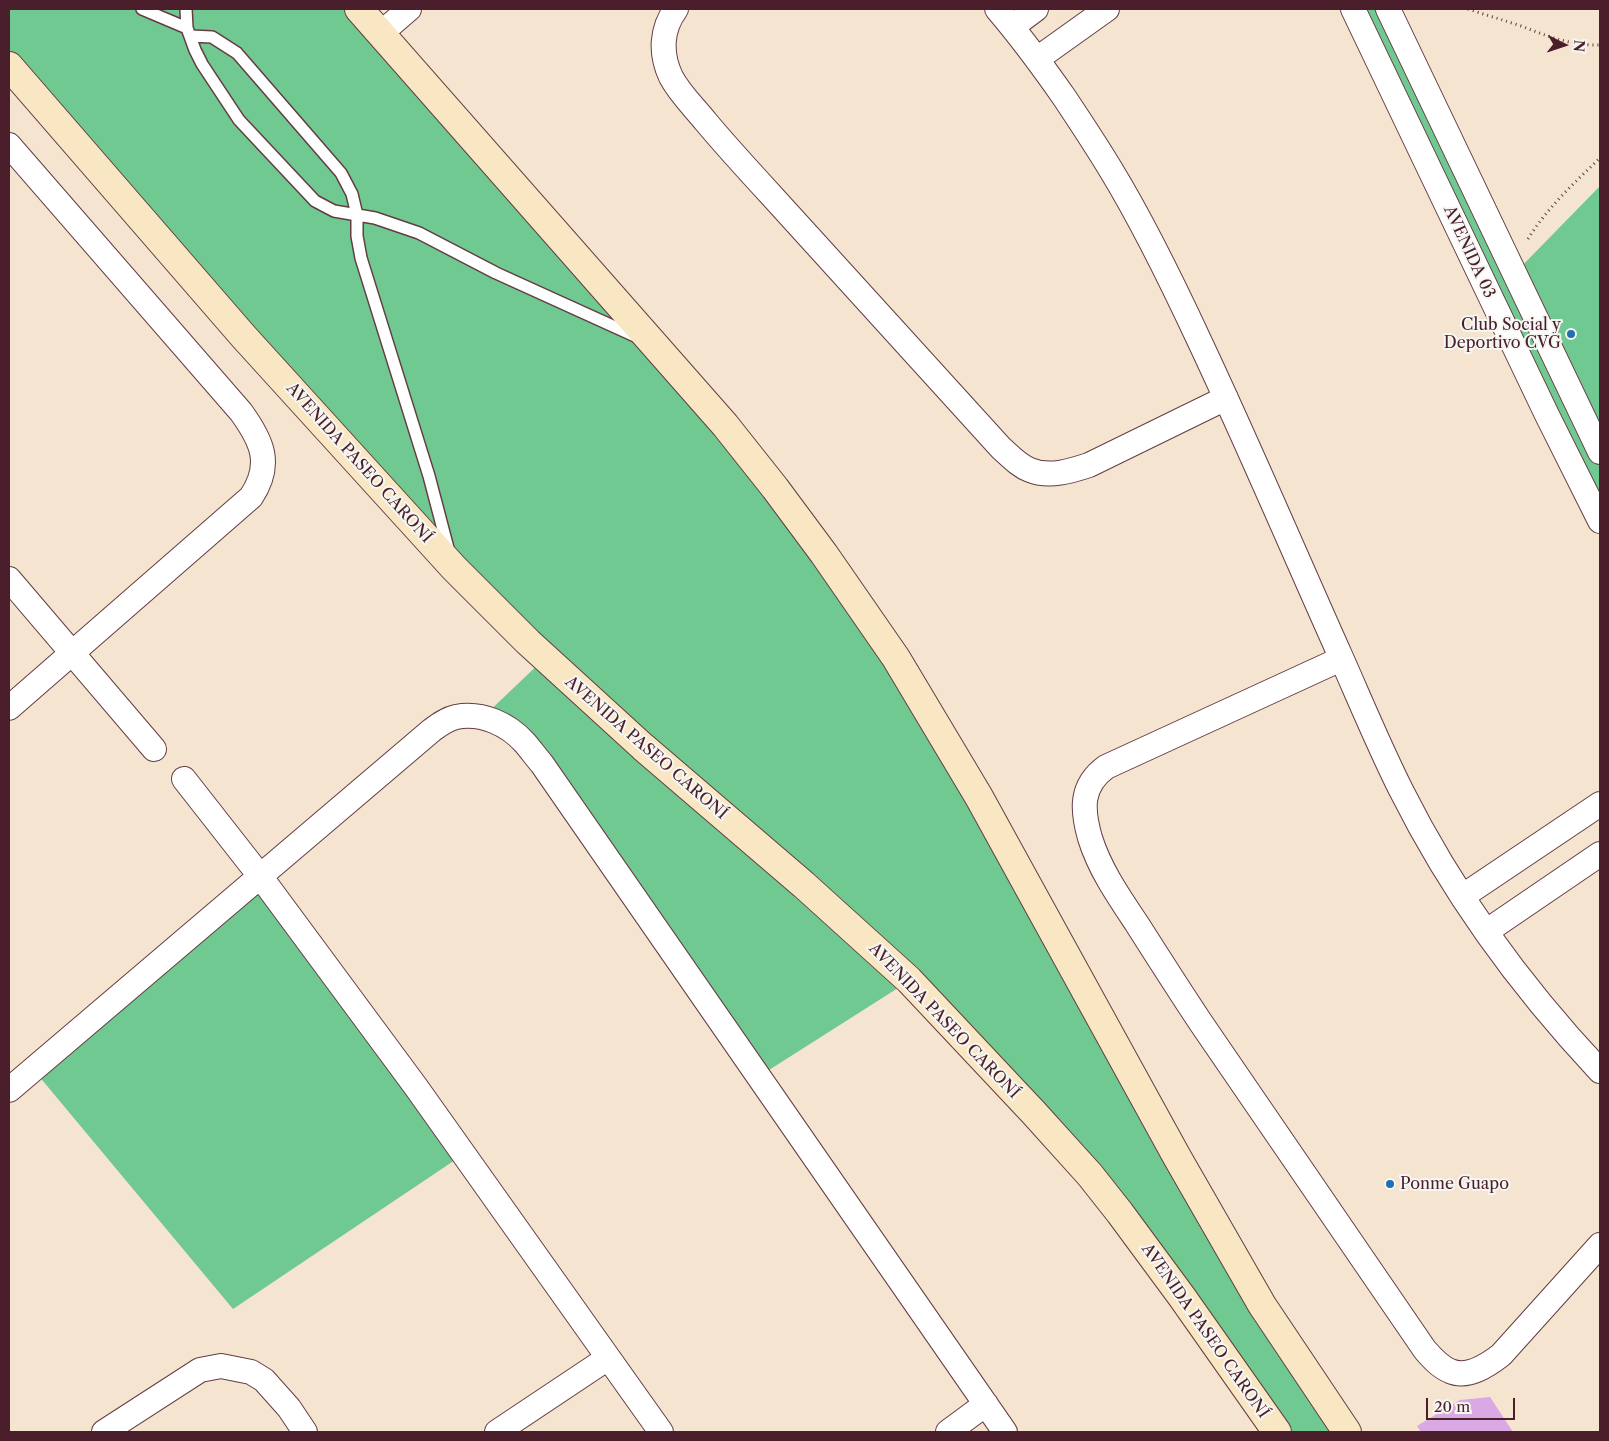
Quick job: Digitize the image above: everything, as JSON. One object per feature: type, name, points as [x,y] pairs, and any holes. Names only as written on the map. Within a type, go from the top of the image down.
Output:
[{"type":"street","points":[[359,9],[725,425],[824,554],[896,658],[941,731],[1003,839],[1177,1157],[1258,1297],[1347,1432]]},
{"type":"street","points":[[380,34],[409,9]]},
{"type":"street","points":[[676,9],[668,19],[664,33],[663,48],[671,76],[680,92],[988,434],[1018,463],[1030,470],[1042,473],[1055,474],[1071,471],[1089,465],[1226,398]]},
{"type":"street","points":[[1036,9],[1004,18],[1037,59],[1110,168],[1143,226],[1226,398],[1401,790],[1441,862],[1487,931],[1555,1021],[1600,1071]]},
{"type":"street","points":[[1037,59],[1107,9]]},
{"type":"street","name":"AVENIDA 03","points":[[1353,9],[1600,522]]},
{"type":"street","name":"AVENIDA 03","points":[[1388,9],[1600,452]]},
{"type":"street","name":"AVENIDA PASEO CARONÍ","points":[[9,66],[244,337],[454,568],[528,642],[636,741],[804,885],[916,987],[1034,1113],[1090,1175],[1120,1213],[1277,1432]]},
{"type":"street","points":[[9,145],[241,412],[256,433],[263,453],[260,478],[257,488],[251,497],[9,708]]},
{"type":"street","points":[[9,578],[154,748]]},
{"type":"street","points":[[1341,659],[1106,767],[1097,774],[1088,787],[1085,802],[1086,820],[1098,859],[1108,880],[1180,993],[1425,1350],[1438,1363],[1451,1372],[1464,1373],[1476,1371],[1490,1364],[1502,1355],[1600,1245]]},
{"type":"street","points":[[9,1090],[444,721],[455,717],[468,716],[494,721],[504,725],[525,743],[542,764],[1005,1432]]},
{"type":"street","points":[[184,779],[260,876],[416,1087],[661,1432]]},
{"type":"street","points":[[1463,896],[1600,804]]},
{"type":"street","points":[[1487,931],[1600,854]]},
{"type":"street","points":[[497,1432],[608,1358]]},
{"type":"street","points":[[104,1432],[195,1372],[221,1366],[251,1372],[264,1380],[289,1408],[305,1432]]},
{"type":"street","points":[[948,1432],[986,1404]]},
{"type":"lane","points":[[142,9],[188,32],[212,37],[237,53],[341,172],[352,194],[357,215],[357,236],[361,258],[429,476],[454,568]]},
{"type":"lane","points":[[186,9],[188,32],[202,64],[240,120],[315,201],[334,211],[375,218],[419,234],[496,273],[654,345]]},
{"type":"path","points":[[1468,9],[1549,38],[1571,43],[1600,45]]},
{"type":"path","points":[[1514,274],[1524,246],[1536,226],[1562,195],[1600,158]]},
{"type":"green space","points":[[9,9],[359,9],[824,554],[1347,1432],[1277,1432],[1182,1297],[909,981],[758,1077],[542,764],[482,718],[545,658],[9,66]]},
{"type":"green space","points":[[1353,9],[1388,9],[1514,274],[1600,186],[1600,521]]},
{"type":"green space","points":[[260,876],[464,1154],[233,1309],[33,1069]]},
{"type":"building","points":[[1490,1397],[1513,1432],[1421,1432],[1417,1426],[1460,1400]]},
{"type":"place","name":"Club Social y Deportivo CVG","points":[[1571,334]]},
{"type":"place","name":"Ponme Guapo","points":[[1390,1184]]}]
